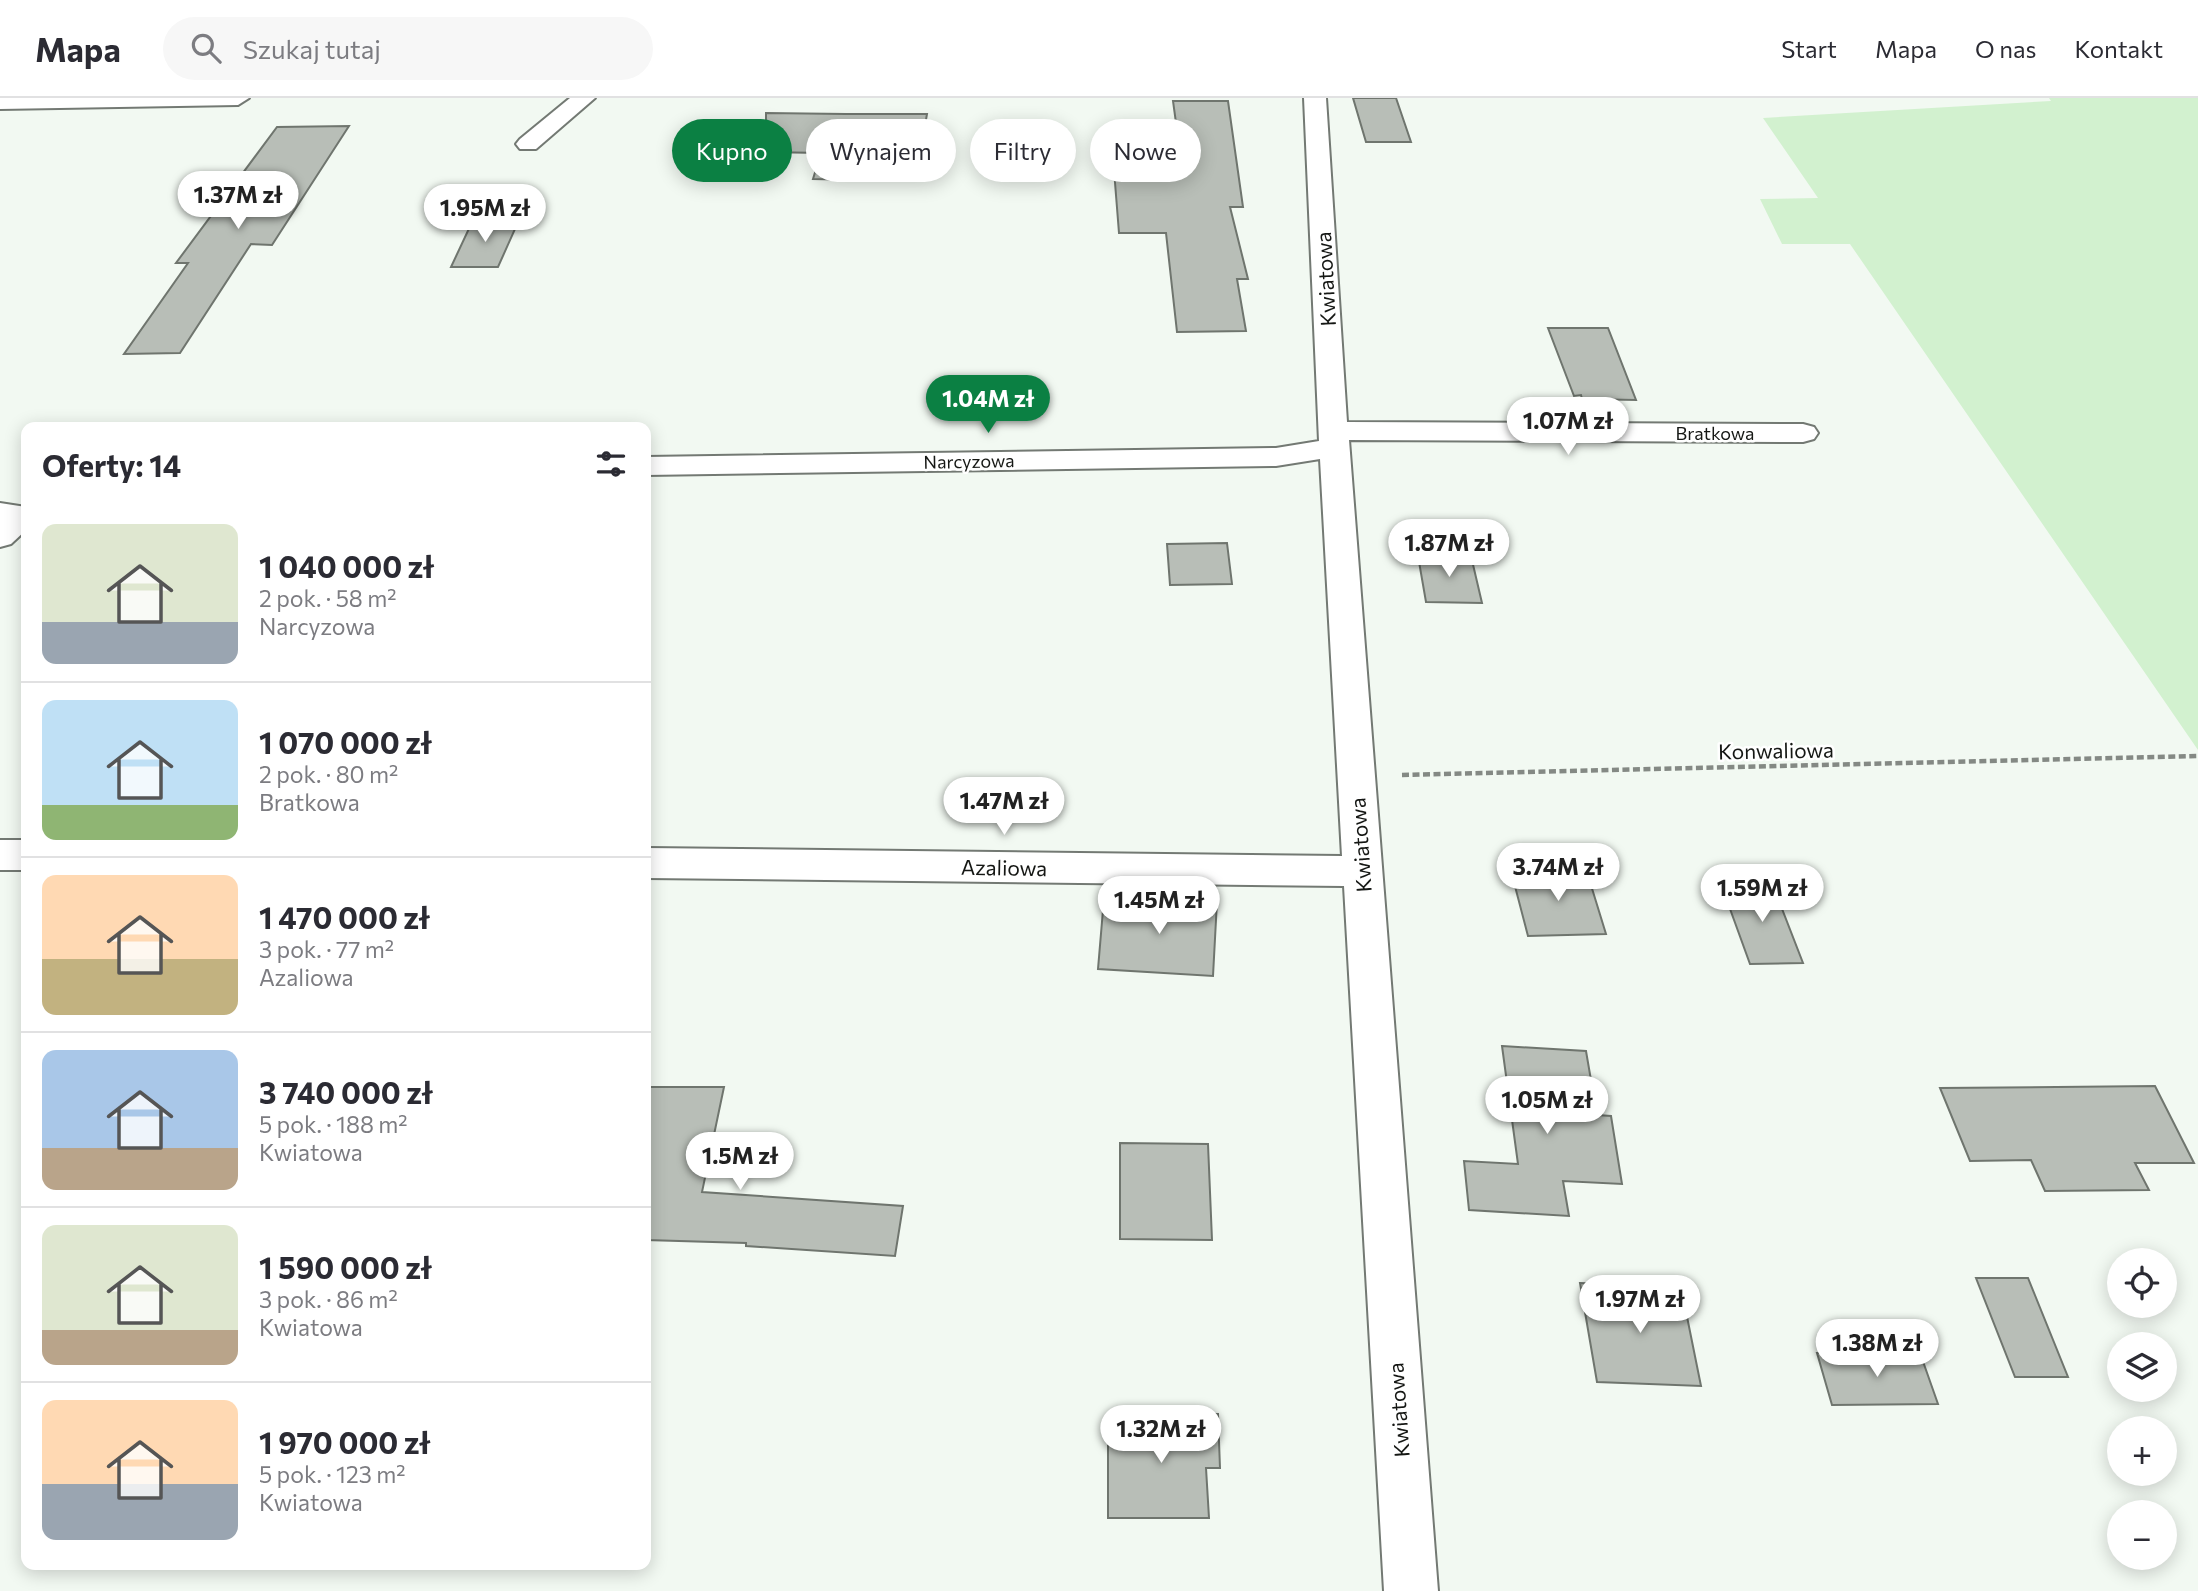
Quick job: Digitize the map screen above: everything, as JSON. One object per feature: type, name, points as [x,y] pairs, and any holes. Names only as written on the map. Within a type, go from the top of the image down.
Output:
[{"type":"street","points":[[0,102],[238,98]]},
{"type":"street","points":[[528,144],[584,98]]},
{"type":"street","name":"Kwiatowa","points":[[1315,98],[1333,439],[1410,1591]]},
{"type":"street","name":"Bratkowa","points":[[1333,439],[1803,433]]},
{"type":"street","name":"Narcyzowa","points":[[651,466],[1276,457],[1333,439]]},
{"type":"street","points":[[0,513],[21,516]]},
{"type":"street","points":[[0,537],[21,517]]},
{"type":"street","points":[[0,855],[21,855]]},
{"type":"street","name":"Azaliowa","points":[[651,863],[1362,871]]},
{"type":"path","name":"Konwaliowa","points":[[1355,776],[2198,756]]},
{"type":"green space","points":[[2049,98],[2198,98],[2198,750],[1850,244],[1782,244],[1760,199],[1818,198],[1763,118],[2051,101]]},
{"type":"building","points":[[1353,98],[1396,98],[1411,142],[1366,142]]},
{"type":"building","points":[[1173,101],[1228,101],[1243,207],[1230,207],[1248,279],[1237,279],[1246,331],[1177,332],[1166,233],[1119,233],[1115,182],[1201,182],[1201,119],[1175,119]]},
{"type":"building","points":[[766,113],[927,114],[926,119],[806,119],[806,153],[792,152],[792,119],[766,119]]},
{"type":"building","points":[[349,126],[272,245],[251,244],[180,353],[124,354],[188,263],[176,263],[277,127]]},
{"type":"building","points":[[473,220],[519,220],[498,267],[451,267]]},
{"type":"building","points":[[1548,328],[1608,328],[1636,400],[1582,399],[1581,395],[1574,396]]},
{"type":"building","points":[[1227,543],[1232,584],[1170,585],[1167,544]]},
{"type":"building","points":[[1418,556],[1471,556],[1482,603],[1426,602]]},
{"type":"building","points":[[1586,869],[1606,934],[1528,936],[1511,871]]},
{"type":"building","points":[[1772,883],[1803,963],[1750,964],[1721,884]]},
{"type":"building","points":[[1151,897],[1217,901],[1213,976],[1098,969],[1104,898],[1151,900]]},
{"type":"building","points":[[1502,1046],[1586,1051],[1597,1115],[1611,1116],[1622,1184],[1563,1181],[1569,1216],[1469,1210],[1464,1161],[1518,1164]]},
{"type":"building","points":[[2155,1086],[2194,1163],[2135,1163],[2149,1190],[2045,1191],[2031,1160],[1970,1161],[1940,1088]]},
{"type":"building","points":[[651,1087],[724,1087],[702,1192],[903,1206],[895,1256],[746,1246],[746,1243],[651,1240]]},
{"type":"building","points":[[1120,1143],[1208,1144],[1212,1240],[1120,1239]]},
{"type":"building","points":[[1976,1278],[2028,1278],[2068,1377],[2015,1377]]},
{"type":"building","points":[[1580,1283],[1681,1287],[1701,1386],[1597,1382]]},
{"type":"building","points":[[1817,1353],[1920,1353],[1938,1404],[1832,1405]]},
{"type":"building","points":[[1108,1414],[1218,1414],[1220,1468],[1206,1468],[1209,1518],[1108,1518]]}]
